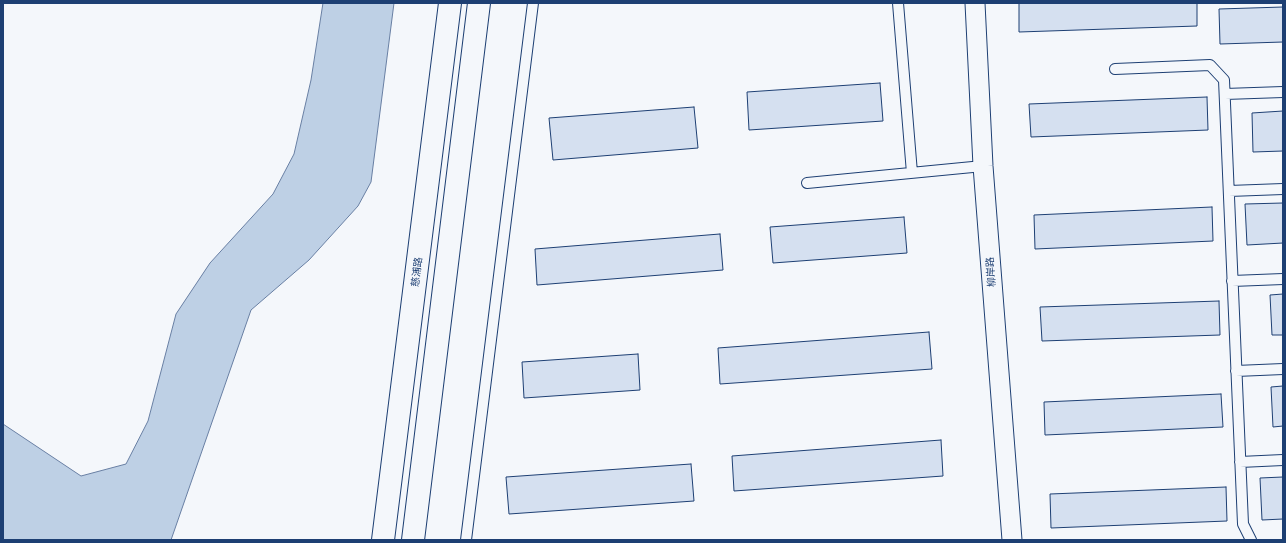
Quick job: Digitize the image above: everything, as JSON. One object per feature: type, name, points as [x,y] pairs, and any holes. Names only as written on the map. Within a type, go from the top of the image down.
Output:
[{"type":"street","name":"慈浦路","points":[[383,540],[450,3]]},
{"type":"street","points":[[413,540],[479,3]]},
{"type":"street","name":"柳岸路","points":[[975,3],[983,166],[1012,540]]},
{"type":"lane","points":[[466,540],[533,3]]},
{"type":"lane","points":[[898,3],[912,173]]},
{"type":"lane","points":[[1115,69],[1210,65],[1224,80],[1243,524],[1251,540]]},
{"type":"lane","points":[[1225,94],[1283,92]]},
{"type":"lane","points":[[807,183],[983,166]]},
{"type":"lane","points":[[1229,191],[1283,189]]},
{"type":"lane","points":[[1232,281],[1283,279]]},
{"type":"lane","points":[[1236,371],[1283,369]]},
{"type":"lane","points":[[1240,462],[1283,460]]},
{"type":"water","points":[[323,3],[394,3],[371,182],[358,206],[309,260],[251,310],[171,540],[3,540],[3,424],[81,476],[126,464],[148,421],[176,314],[210,263],[273,194],[294,154],[311,80]]},
{"type":"building","points":[[1019,3],[1197,3],[1197,26],[1019,32]]},
{"type":"building","points":[[1283,7],[1283,42],[1220,44],[1219,9]]},
{"type":"building","points":[[880,83],[883,121],[749,130],[747,92]]},
{"type":"building","points":[[1207,97],[1208,130],[1031,137],[1029,104]]},
{"type":"building","points":[[694,107],[698,148],[553,160],[549,118]]},
{"type":"building","points":[[1283,111],[1283,151],[1253,152],[1252,113]]},
{"type":"building","points":[[1283,203],[1283,243],[1247,245],[1245,204]]},
{"type":"building","points":[[1212,207],[1213,241],[1035,249],[1034,215]]},
{"type":"building","points":[[904,217],[907,253],[773,263],[770,227]]},
{"type":"building","points":[[720,234],[723,270],[537,285],[535,249]]},
{"type":"building","points":[[1283,294],[1283,335],[1272,335],[1270,295]]},
{"type":"building","points":[[1219,301],[1220,335],[1042,341],[1040,307]]},
{"type":"building","points":[[929,332],[932,369],[720,384],[718,348]]},
{"type":"building","points":[[638,354],[640,390],[524,398],[522,362]]},
{"type":"building","points":[[1283,386],[1283,426],[1273,427],[1271,387]]},
{"type":"building","points":[[1221,394],[1223,427],[1045,435],[1044,402]]},
{"type":"building","points":[[941,440],[943,476],[734,491],[732,456]]},
{"type":"building","points":[[691,464],[694,501],[509,514],[506,477]]},
{"type":"building","points":[[1283,477],[1283,519],[1262,520],[1260,478]]},
{"type":"building","points":[[1226,487],[1227,521],[1051,528],[1050,494]]}]
